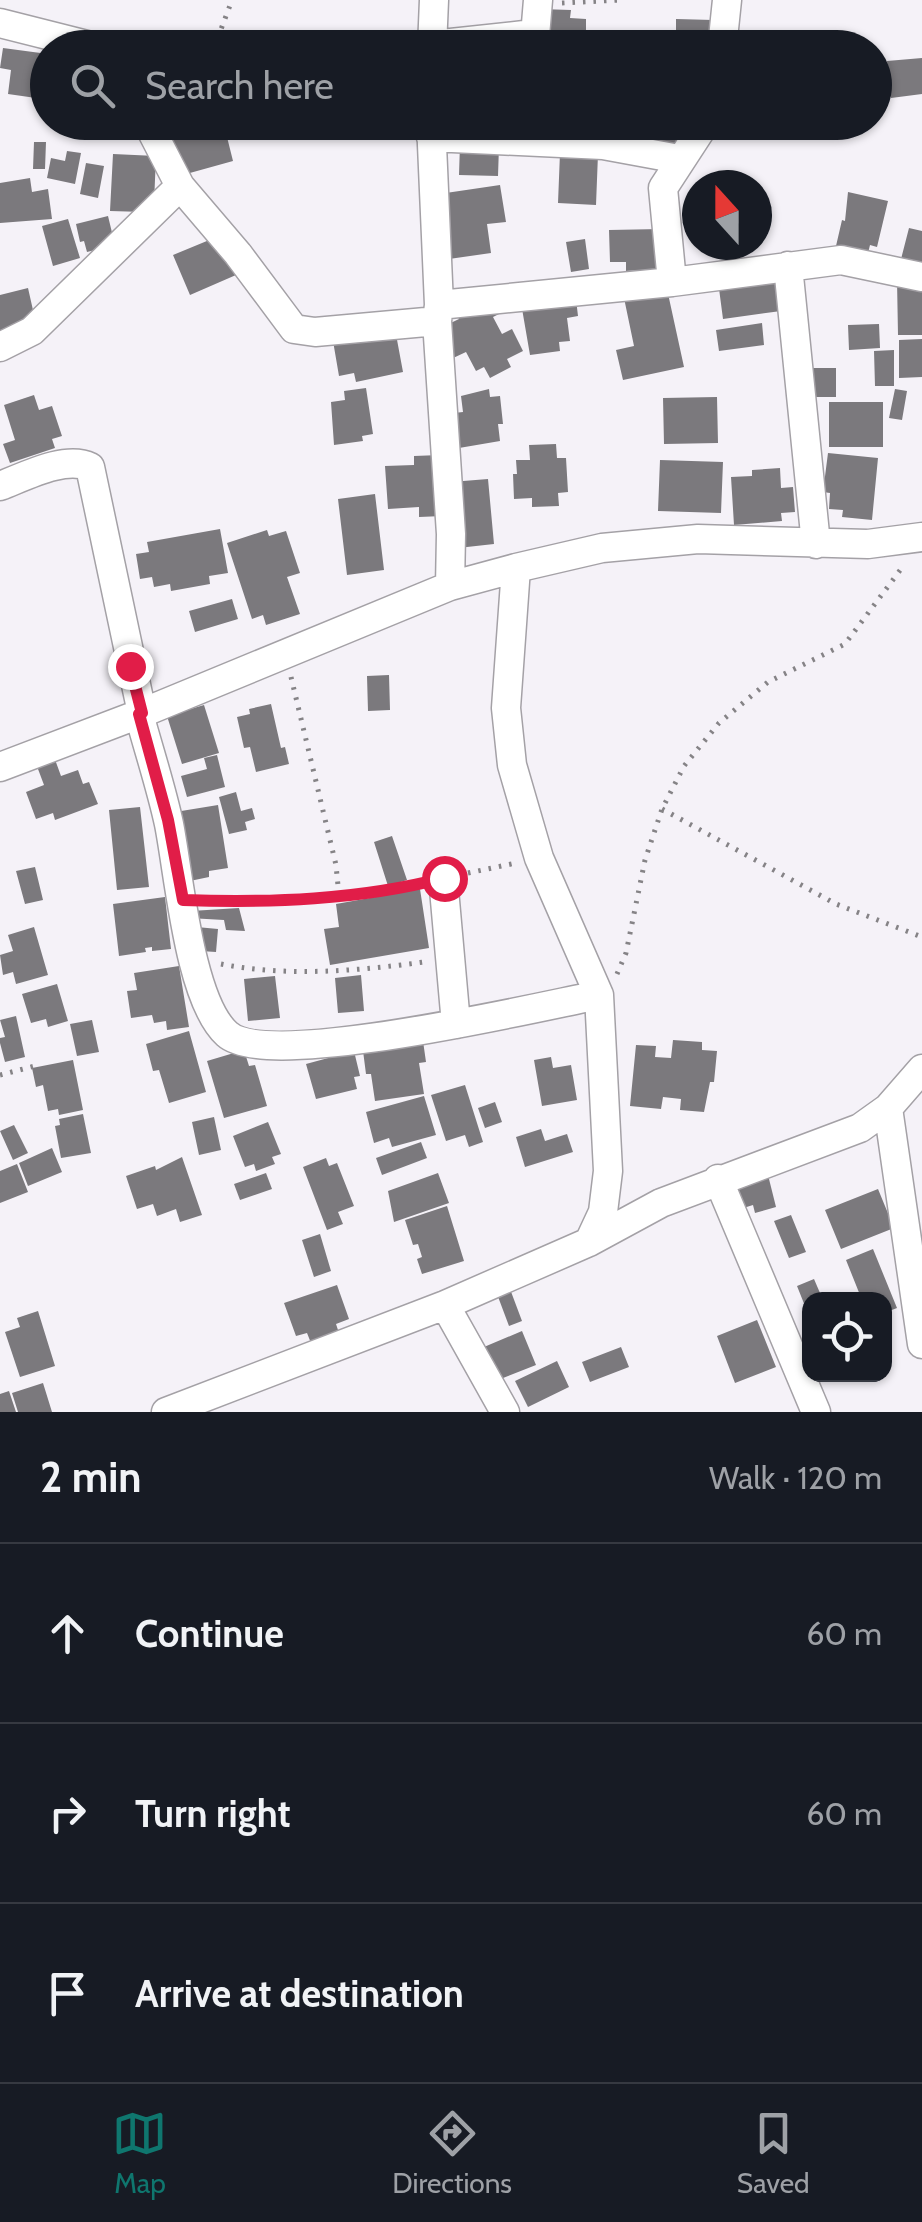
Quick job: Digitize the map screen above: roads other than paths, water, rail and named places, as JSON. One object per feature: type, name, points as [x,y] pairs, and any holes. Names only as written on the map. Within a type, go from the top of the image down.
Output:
[{"type":"street","points":[[433,30],[434,0]]},
{"type":"street","points":[[724,30],[727,0]]},
{"type":"street","points":[[535,30],[538,2]]},
{"type":"street","points":[[0,23],[30,31]]},
{"type":"street","points":[[156,140],[180,186],[294,329],[315,332],[841,260],[922,277]]},
{"type":"street","points":[[431,140],[451,534],[450,586]]},
{"type":"street","points":[[578,140],[680,159]]},
{"type":"street","points":[[672,282],[662,188],[697,140]]},
{"type":"street","points":[[0,347],[32,331],[180,186]]},
{"type":"street","points":[[788,266],[816,544]]},
{"type":"street","points":[[0,486],[64,464],[82,463],[90,468],[141,714],[168,820],[193,959],[224,1032],[249,1045],[356,1039],[456,1024],[598,995]]},
{"type":"street","points":[[0,766],[141,714],[450,586],[516,568],[602,548],[698,539],[917,545]]},
{"type":"street","points":[[516,568],[506,708],[512,766],[539,858],[598,995],[608,1171],[603,1212],[589,1242]]},
{"type":"street","points":[[444,878],[456,1024]]},
{"type":"street","points":[[166,1412],[445,1305],[589,1242],[661,1203],[860,1128],[888,1108],[922,1069]]},
{"type":"street","points":[[888,1108],[922,1344]]},
{"type":"street","points":[[718,1179],[816,1412]]},
{"type":"street","points":[[445,1305],[505,1412]]}]
